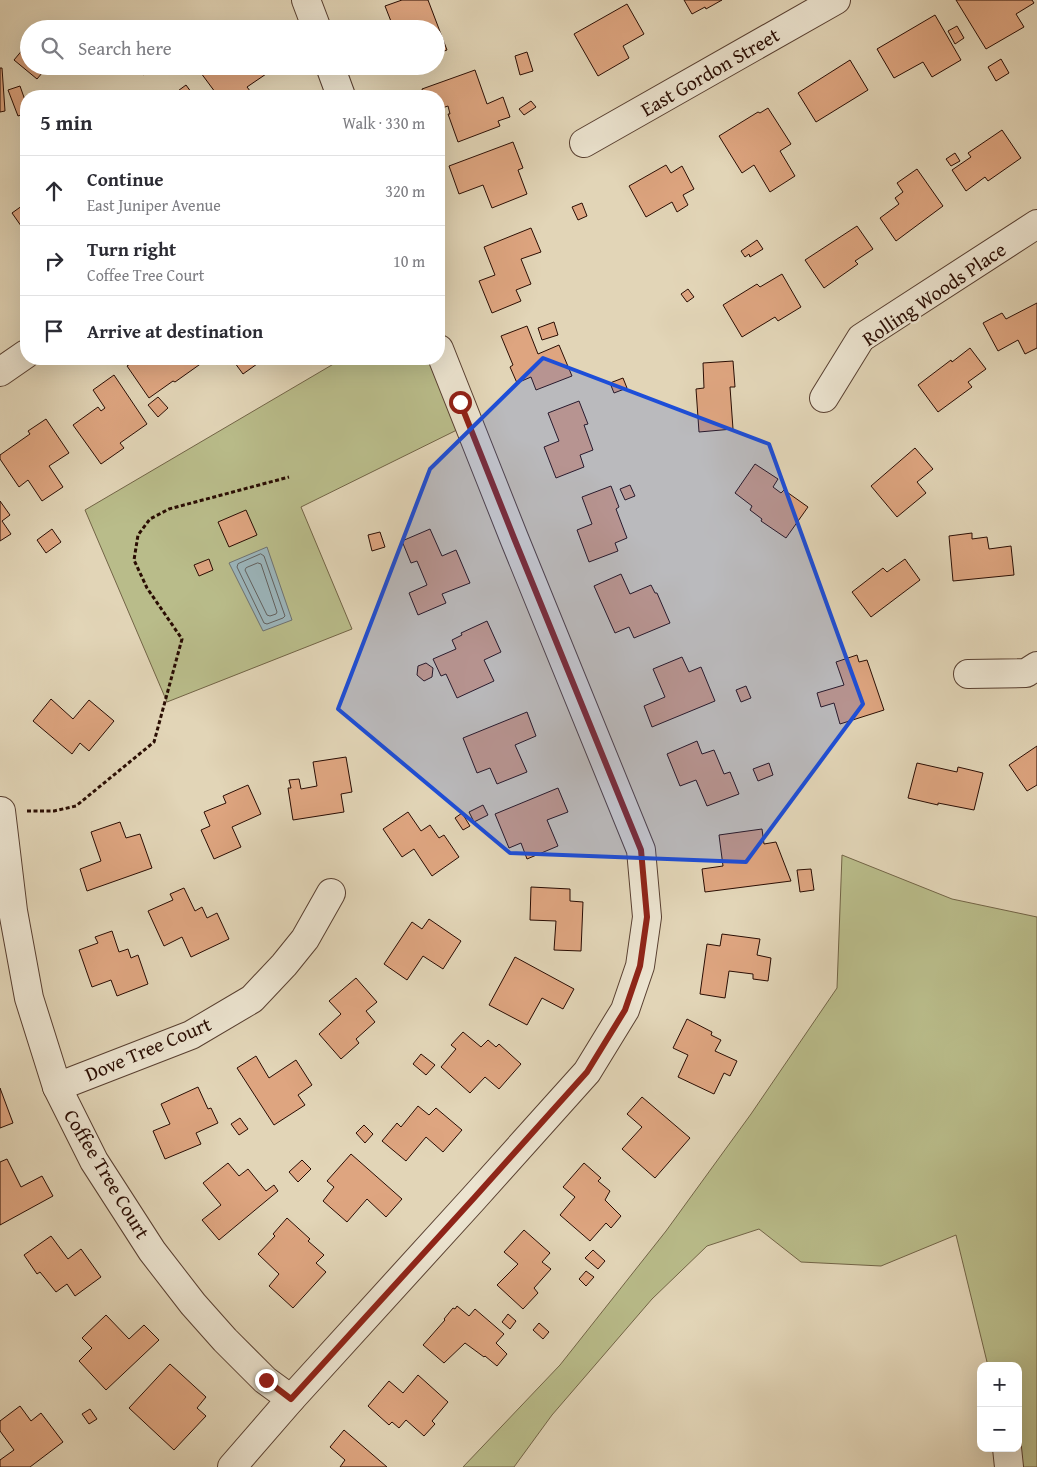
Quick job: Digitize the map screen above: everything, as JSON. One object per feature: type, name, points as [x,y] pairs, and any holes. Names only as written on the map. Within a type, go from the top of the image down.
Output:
[{"type":"street","points":[[306,0],[314,20]]},
{"type":"street","name":"East Gordon Street","points":[[584,144],[836,0]]},
{"type":"street","points":[[333,75],[338,90]]},
{"type":"street","name":"Rolling Woods Place","points":[[824,398],[861,338],[1037,224]]},
{"type":"street","points":[[0,372],[20,358]]},
{"type":"street","points":[[232,1467],[291,1399],[587,1072],[625,1010],[640,966],[647,917],[641,850],[445,363]]},
{"type":"street","points":[[968,674],[1026,673],[1037,666]]},
{"type":"street","name":"Coffee Tree Court","points":[[1,811],[13,911],[29,998],[57,1087],[94,1161],[152,1251],[193,1304],[225,1340],[266,1380],[291,1399]]},
{"type":"street","name":"Dove Tree Court","points":[[57,1087],[191,1035],[252,999],[284,966],[305,939],[331,894]]},
{"type":"street","points":[[1007,1452],[1009,1467]]},
{"type":"path","points":[[1,811],[54,811],[76,806],[154,742],[182,639],[146,588],[134,560],[138,535],[150,519],[168,509],[289,477]]},
{"type":"highlighted area","points":[[543,358],[769,444],[863,704],[746,862],[510,853],[338,709],[430,469]]},
{"type":"green space","points":[[332,365],[442,365],[469,424],[301,507],[352,629],[167,702],[85,510]]},
{"type":"green space","points":[[842,855],[952,899],[1037,917],[1037,1467],[1009,1467],[1016,1452],[1022,1452],[1022,1362],[987,1362],[956,1235],[881,1266],[801,1262],[759,1229],[707,1246],[652,1299],[552,1415],[514,1467],[463,1467],[560,1365],[666,1231],[751,1114],[837,988]]},
{"type":"water","points":[[267,547],[292,620],[263,631],[229,563]]},
{"type":"building","points":[[402,0],[428,0],[436,20],[390,20],[385,6]]},
{"type":"building","points":[[684,0],[722,0],[692,14]]},
{"type":"building","points":[[956,0],[1032,0],[1034,3],[1016,14],[1024,27],[986,49]]},
{"type":"building","points":[[627,4],[644,34],[623,46],[629,58],[598,76],[574,34]]},
{"type":"building","points":[[935,15],[961,60],[932,77],[923,62],[894,78],[877,49]]},
{"type":"building","points":[[957,26],[964,38],[955,44],[948,31]]},
{"type":"building","points":[[527,52],[533,71],[520,75],[515,56]]},
{"type":"building","points":[[20,53],[20,65],[14,60]]},
{"type":"building","points":[[1001,59],[1009,73],[996,81],[988,67]]},
{"type":"building","points":[[850,60],[868,90],[816,122],[798,93]]},
{"type":"building","points":[[0,68],[2,68],[5,111],[0,112]]},
{"type":"building","points":[[475,70],[487,104],[503,97],[510,117],[498,121],[500,126],[458,142],[448,114],[450,114],[448,106],[445,107],[445,90],[422,89]]},
{"type":"building","points":[[32,75],[40,75],[37,79]]},
{"type":"building","points":[[202,75],[265,75],[247,87],[249,90],[214,90]]},
{"type":"building","points":[[186,85],[190,90],[179,90]]},
{"type":"building","points":[[20,86],[20,115],[18,116],[8,90]]},
{"type":"building","points":[[531,101],[536,107],[524,115],[519,109]]},
{"type":"building","points":[[768,108],[791,144],[780,151],[795,176],[770,192],[754,165],[742,173],[719,136]]},
{"type":"building","points":[[1002,130],[1021,158],[988,181],[985,177],[966,191],[952,170],[971,157],[968,153]]},
{"type":"building","points":[[513,142],[523,168],[518,170],[527,194],[492,208],[483,185],[459,194],[449,166]]},
{"type":"building","points":[[955,153],[960,161],[951,166],[946,159]]},
{"type":"building","points":[[666,165],[671,173],[682,166],[694,189],[683,195],[688,205],[677,212],[672,202],[646,217],[629,186]]},
{"type":"building","points":[[917,169],[943,206],[896,241],[880,218],[899,204],[895,198],[903,192],[897,183]]},
{"type":"building","points":[[582,203],[587,216],[578,220],[572,207]]},
{"type":"building","points":[[20,207],[20,224],[12,213]]},
{"type":"building","points":[[857,226],[873,249],[855,261],[858,264],[824,288],[805,260]]},
{"type":"building","points":[[531,228],[541,252],[521,259],[531,284],[516,290],[521,301],[492,313],[479,281],[495,275],[484,247]]},
{"type":"building","points":[[757,240],[763,249],[750,257],[749,254],[745,257],[741,251]]},
{"type":"building","points":[[782,274],[801,307],[778,321],[775,317],[742,337],[723,305],[757,284],[760,287]]},
{"type":"building","points":[[688,289],[694,297],[687,302],[681,294]]},
{"type":"building","points":[[1037,303],[1037,348],[1025,354],[1018,340],[998,351],[983,323],[1002,313],[1006,319]]},
{"type":"building","points":[[554,322],[558,335],[542,340],[538,328]]},
{"type":"building","points":[[527,326],[538,354],[559,345],[572,376],[536,390],[531,377],[517,383],[510,367],[513,365],[501,336]]},
{"type":"building","points":[[970,348],[986,369],[968,382],[972,387],[938,412],[918,385]]},
{"type":"building","points":[[733,361],[735,387],[730,387],[733,429],[699,432],[696,389],[704,388],[703,363]]},
{"type":"building","points":[[128,365],[199,365],[149,398],[127,366]]},
{"type":"building","points":[[236,365],[256,365],[243,374]]},
{"type":"building","points":[[114,375],[147,424],[120,443],[124,448],[101,464],[73,425],[98,407],[101,411],[105,408],[93,390]]},
{"type":"building","points":[[623,378],[627,388],[614,393],[610,383]]},
{"type":"building","points":[[158,397],[168,408],[158,417],[148,405]]},
{"type":"building","points":[[579,401],[588,424],[584,425],[593,450],[580,455],[584,467],[556,478],[544,447],[559,441],[548,413]]},
{"type":"building","points":[[46,419],[69,453],[49,466],[63,487],[42,501],[28,480],[19,487],[0,459],[0,455],[30,434],[28,431]]},
{"type":"building","points":[[915,448],[933,469],[917,482],[926,493],[897,517],[871,486]]},
{"type":"building","points":[[755,464],[778,479],[773,487],[781,493],[784,490],[808,507],[786,538],[761,521],[762,519],[750,510],[752,506],[735,493]]},
{"type":"building","points":[[630,485],[635,496],[625,500],[620,489]]},
{"type":"building","points":[[611,486],[619,507],[616,509],[627,538],[615,543],[618,551],[589,562],[577,530],[592,524],[582,497]]},
{"type":"building","points":[[0,501],[10,515],[2,521],[11,534],[0,541]]},
{"type":"building","points":[[246,510],[257,535],[229,547],[218,522]]},
{"type":"building","points":[[52,529],[61,542],[46,553],[37,540]]},
{"type":"building","points":[[430,529],[442,556],[456,550],[470,583],[442,594],[446,603],[418,615],[409,593],[427,585],[417,561],[411,563],[402,541]]},
{"type":"building","points":[[380,532],[385,547],[372,551],[368,535]]},
{"type":"building","points":[[972,533],[972,539],[987,537],[989,549],[1011,546],[1014,575],[953,581],[949,536]]},
{"type":"building","points":[[209,559],[213,570],[199,576],[194,565]]},
{"type":"building","points":[[905,559],[920,580],[871,617],[852,592],[883,568],[887,572]]},
{"type":"building","points":[[621,574],[630,594],[651,585],[655,593],[657,593],[670,623],[634,638],[629,627],[615,633],[594,586]]},
{"type":"building","points":[[487,621],[501,652],[484,660],[494,681],[457,698],[446,674],[441,676],[433,659],[456,649],[452,640],[462,635],[461,633]]},
{"type":"building","points":[[857,655],[859,662],[867,660],[884,710],[840,724],[834,703],[821,707],[817,693],[844,685],[836,662]]},
{"type":"building","points":[[682,657],[689,672],[701,667],[715,701],[652,727],[644,706],[665,697],[653,669]]},
{"type":"building","points":[[426,663],[433,668],[432,677],[424,681],[417,675],[418,666]]},
{"type":"building","points":[[746,686],[751,698],[741,702],[736,690]]},
{"type":"building","points":[[51,699],[73,719],[89,700],[114,721],[89,751],[80,743],[72,754],[33,721]]},
{"type":"building","points":[[527,712],[536,736],[515,745],[527,772],[497,784],[490,768],[477,773],[463,738]]},
{"type":"building","points":[[697,741],[702,754],[714,750],[724,774],[730,772],[739,794],[707,806],[696,780],[680,786],[667,754]]},
{"type":"building","points":[[1037,746],[1037,785],[1027,791],[1009,765]]},
{"type":"building","points":[[346,757],[352,792],[341,794],[344,812],[293,820],[288,788],[291,788],[289,780],[299,779],[301,789],[317,786],[313,762]]},
{"type":"building","points":[[769,763],[773,775],[758,781],[753,769]]},
{"type":"building","points":[[917,763],[957,772],[958,767],[983,773],[974,810],[938,803],[938,805],[908,798]]},
{"type":"building","points":[[248,785],[261,814],[232,827],[241,847],[214,859],[201,830],[210,826],[204,812],[226,803],[223,796]]},
{"type":"building","points":[[558,788],[568,812],[547,820],[558,846],[527,859],[521,843],[509,848],[495,814]]},
{"type":"building","points":[[483,805],[488,815],[474,822],[469,812]]},
{"type":"building","points":[[408,812],[421,831],[430,825],[439,838],[444,835],[459,857],[432,876],[414,849],[402,857],[383,829]]},
{"type":"building","points":[[462,813],[470,826],[463,830],[455,818]]},
{"type":"building","points":[[120,822],[126,838],[140,834],[152,868],[87,891],[80,869],[101,861],[91,832]]},
{"type":"building","points":[[762,829],[764,844],[776,842],[791,881],[705,892],[702,869],[723,866],[719,835]]},
{"type":"building","points":[[811,869],[814,890],[800,892],[797,870]]},
{"type":"building","points":[[531,887],[570,889],[570,901],[583,902],[581,951],[554,950],[556,921],[530,920]]},
{"type":"building","points":[[184,888],[195,911],[202,907],[207,918],[217,913],[229,939],[191,957],[182,937],[164,946],[148,911],[173,900],[170,894]]},
{"type":"building","points":[[429,919],[461,941],[443,969],[423,956],[407,980],[384,964],[412,922],[422,929]]},
{"type":"building","points":[[112,931],[119,952],[128,949],[131,958],[138,955],[148,984],[117,996],[111,980],[92,987],[79,950],[98,943],[95,937]]},
{"type":"building","points":[[722,934],[760,939],[757,955],[771,958],[768,981],[753,979],[753,974],[729,971],[725,998],[700,994],[707,944],[720,946]]},
{"type":"building","points":[[515,957],[574,989],[563,1009],[542,998],[527,1025],[489,1005]]},
{"type":"building","points":[[356,978],[377,1002],[366,1011],[375,1022],[356,1039],[359,1043],[341,1059],[319,1034],[341,1014],[329,1001]]},
{"type":"building","points":[[687,1019],[712,1032],[711,1035],[721,1040],[715,1051],[737,1061],[730,1076],[724,1073],[714,1094],[678,1077],[688,1055],[673,1048]]},
{"type":"building","points":[[463,1032],[481,1047],[488,1040],[496,1047],[499,1044],[521,1064],[499,1089],[485,1077],[470,1093],[441,1067],[456,1049],[451,1045]]},
{"type":"building","points":[[421,1054],[435,1065],[426,1075],[413,1064]]},
{"type":"building","points":[[256,1056],[269,1078],[296,1060],[312,1085],[298,1095],[305,1105],[274,1125],[237,1068]]},
{"type":"building","points":[[198,1087],[208,1109],[211,1108],[218,1123],[196,1133],[201,1144],[165,1159],[153,1131],[170,1124],[161,1104]]},
{"type":"building","points":[[0,1088],[13,1123],[0,1128]]},
{"type":"building","points":[[642,1097],[690,1138],[655,1178],[622,1149],[642,1127],[627,1114]]},
{"type":"building","points":[[418,1106],[429,1115],[436,1108],[462,1130],[443,1152],[426,1137],[406,1161],[382,1141],[397,1123],[401,1127]]},
{"type":"building","points":[[240,1118],[248,1129],[239,1135],[231,1124]]},
{"type":"building","points":[[364,1125],[373,1134],[365,1143],[356,1133]]},
{"type":"building","points":[[351,1154],[402,1199],[386,1217],[367,1199],[347,1222],[323,1201],[334,1187],[327,1181]]},
{"type":"building","points":[[7,1159],[21,1187],[42,1176],[53,1196],[0,1225],[0,1162]]},
{"type":"building","points":[[302,1160],[311,1169],[298,1182],[289,1172]]},
{"type":"building","points":[[228,1163],[239,1176],[248,1169],[266,1191],[274,1185],[278,1191],[219,1240],[202,1220],[221,1205],[203,1183]]},
{"type":"building","points":[[584,1163],[601,1178],[598,1181],[610,1191],[605,1200],[621,1216],[611,1228],[606,1223],[590,1241],[560,1215],[575,1197],[563,1187]]},
{"type":"building","points":[[287,1218],[324,1255],[316,1263],[326,1272],[293,1308],[269,1286],[279,1274],[258,1254],[275,1236],[273,1234]]},
{"type":"building","points":[[524,1230],[550,1253],[542,1262],[551,1269],[534,1288],[538,1293],[523,1309],[497,1285],[518,1264],[504,1252]]},
{"type":"building","points":[[51,1236],[68,1259],[81,1249],[101,1277],[75,1296],[67,1284],[56,1292],[40,1272],[37,1274],[24,1255]]},
{"type":"building","points":[[593,1250],[605,1261],[598,1269],[585,1258]]},
{"type":"building","points":[[586,1271],[594,1277],[586,1286],[579,1279]]},
{"type":"building","points":[[457,1306],[469,1316],[475,1309],[504,1334],[496,1343],[507,1354],[497,1366],[465,1343],[444,1363],[423,1345],[453,1308],[455,1309]]},
{"type":"building","points":[[508,1314],[516,1321],[510,1329],[502,1322]]},
{"type":"building","points":[[106,1315],[129,1339],[144,1325],[159,1340],[106,1390],[79,1361],[92,1348],[82,1338]]},
{"type":"building","points":[[539,1323],[549,1332],[543,1339],[533,1330]]},
{"type":"building","points":[[170,1364],[206,1397],[197,1408],[206,1416],[174,1450],[129,1408]]},
{"type":"building","points":[[418,1375],[448,1402],[432,1421],[435,1424],[424,1436],[406,1420],[399,1428],[392,1422],[389,1425],[368,1406],[389,1381],[403,1393]]},
{"type":"building","points":[[20,1406],[31,1421],[41,1413],[63,1442],[30,1467],[0,1467],[0,1460],[14,1450],[0,1431],[0,1421]]},
{"type":"building","points":[[90,1409],[97,1419],[89,1424],[82,1414]]},
{"type":"building","points":[[344,1430],[387,1467],[340,1467],[345,1460],[330,1447]]},
{"type":"route","points":[[266,1380],[291,1399],[474,1198],[587,1072],[625,1010],[640,966],[647,917],[641,850],[460,402]]}]
